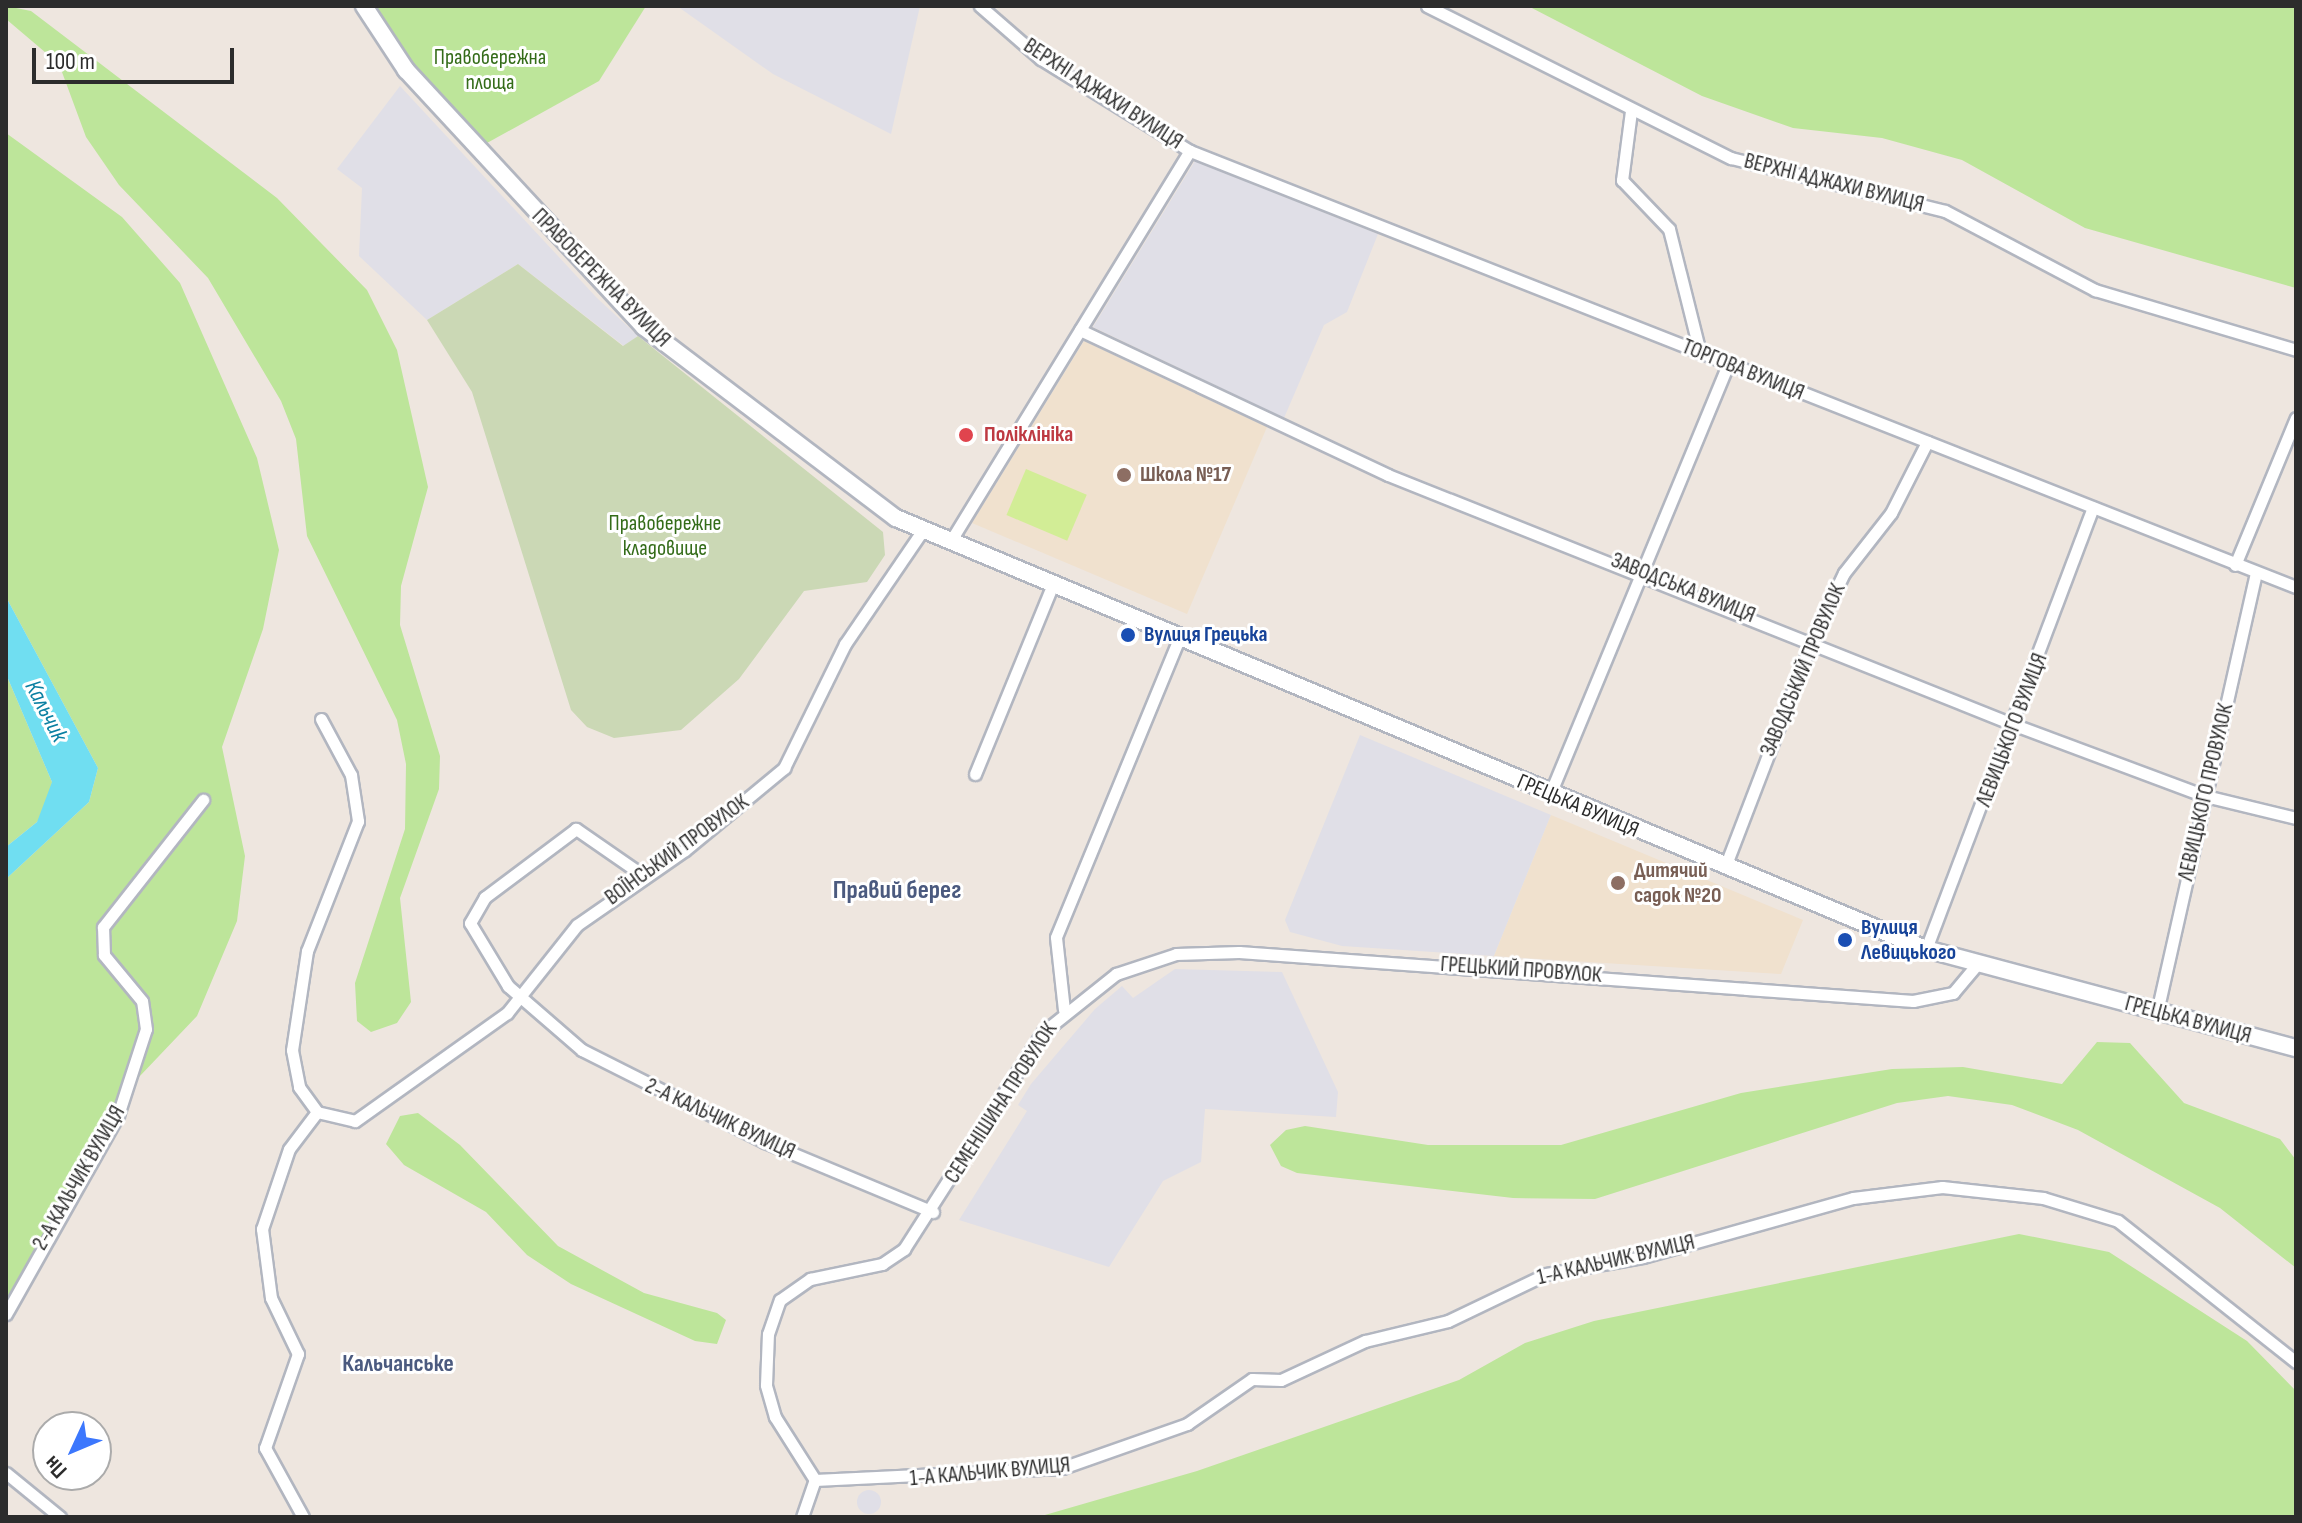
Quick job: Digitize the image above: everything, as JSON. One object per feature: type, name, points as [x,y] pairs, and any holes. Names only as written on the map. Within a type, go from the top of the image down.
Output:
[{"type":"street","name":"ПРАВОБЕРЕЖНА ВУЛИЦЯ","points":[[364,6],[406,70],[644,327],[876,505],[922,531]]},
{"type":"street","name":"ВЕРХНІ АДЖАХИ ВУЛИЦЯ","points":[[980,6],[1041,59],[1190,151]]},
{"type":"street","name":"ВЕРХНІ АДЖАХИ ВУЛИЦЯ","points":[[1427,6],[1631,111],[1731,158],[1945,211],[2095,290],[2296,350]]},
{"type":"street","points":[[1631,111],[1622,180],[1669,229],[1700,352]]},
{"type":"street","points":[[950,542],[1190,151]]},
{"type":"street","name":"ТОРГОВА ВУЛИЦЯ","points":[[1190,151],[2296,587]]},
{"type":"street","name":"ЗАВОДСЬКА ВУЛИЦЯ","points":[[1080,330],[1388,475],[1647,573],[2015,725],[2205,796],[2296,818]]},
{"type":"street","points":[[1550,794],[1647,573],[1728,364]]},
{"type":"street","points":[[2235,565],[2296,418]]},
{"type":"street","name":"ЗАВОДСЬКИЙ ПРОВУЛОК","points":[[1725,867],[1812,640],[1844,573],[1891,513],[1927,442]]},
{"type":"street","name":"ЛЕВИЦЬКОГО ВУЛИЦЯ","points":[[1926,949],[2015,725],[2093,508]]},
{"type":"street","name":"ГРЕЦЬКА ВУЛИЦЯ","points":[[922,531],[1926,949],[2296,1048]]},
{"type":"street","name":"ВОЇНСЬКИЙ ПРОВУЛОК","points":[[521,999],[571,931],[784,768],[845,644],[922,531]]},
{"type":"street","name":"ЛЕВИЦЬКОГО ПРОВУЛОК","points":[[2157,1012],[2256,573]]},
{"type":"street","points":[[975,774],[1052,586]]},
{"type":"street","name":"СЕМЕНІШИНА ПРОВУЛОК","points":[[815,1480],[775,1417],[766,1385],[774,1313],[798,1284],[895,1256],[933,1212],[1024,1060],[1064,1010],[1056,937],[1179,638]]},
{"type":"street","points":[[321,719],[351,775],[358,821],[307,951],[292,1021],[299,1087],[317,1112],[335,1120],[365,1117],[521,999]]},
{"type":"street","name":"2-А КАЛЬЧИК ВУЛИЦЯ","points":[[6,1314],[116,1120],[146,1029],[142,1001],[104,955],[103,927],[203,800]]},
{"type":"street","name":"2-А КАЛЬЧИК ВУЛИЦЯ","points":[[644,876],[576,829],[485,897],[470,923],[521,999],[582,1050],[672,1098],[933,1212]]},
{"type":"street","name":"ГРЕЦЬКИЙ ПРОВУЛОК","points":[[1064,1010],[1145,962],[1207,951],[1913,1001],[1953,993],[1977,964]]},
{"type":"street","points":[[301,1516],[265,1448],[298,1354],[271,1298],[262,1229],[289,1149],[317,1112]]},
{"type":"street","name":"1-А КАЛЬЧИК ВУЛИЦЯ","points":[[815,1480],[1062,1468],[1187,1424],[1252,1379],[1281,1380],[1365,1341],[1448,1321],[1546,1274],[1656,1253],[1853,1198],[1942,1187],[2043,1198],[2118,1221],[2296,1362]]},
{"type":"street","points":[[6,1473],[60,1517]]},
{"type":"street","points":[[802,1517],[815,1480]]},
{"type":"shaded area","points":[[677,6],[920,6],[891,134],[773,74]]},
{"type":"shaded area","points":[[400,86],[597,298],[638,336],[624,346],[518,264],[427,320],[359,256],[362,188],[337,169]]},
{"type":"shaded area","points":[[1195,161],[1378,234],[1347,312],[1324,325],[1284,418],[1093,327]]},
{"type":"shaded area","name":"Школа №17","points":[[1084,341],[1267,427],[1187,614],[972,523]]},
{"type":"shaded area","points":[[1360,735],[1551,815],[1494,956],[1342,946],[1290,932],[1285,920]]},
{"type":"shaded area","name":"Дитячий садок №20","points":[[1551,815],[1803,920],[1781,974],[1494,956]]},
{"type":"shaded area","points":[[1175,969],[1282,972],[1338,1092],[1336,1117],[1205,1109],[1201,1162],[1163,1181],[1109,1267],[959,1220],[1027,1111],[1018,1105],[1031,1084],[1095,1009],[1122,986],[1133,998]]},
{"type":"shaded area","points":[[869,1490],[878,1493],[881,1502],[878,1511],[869,1514],[860,1511],[857,1502],[860,1493]]},
{"type":"green space","points":[[6,6],[31,11],[277,198],[367,290],[397,350],[428,487],[401,586],[400,625],[440,756],[439,789],[400,898],[411,1002],[397,1023],[371,1032],[357,1021],[355,983],[405,829],[406,764],[397,720],[307,536],[296,439],[281,401],[208,278],[119,185],[86,137],[59,64],[6,19]]},
{"type":"green space","name":"Правобережна площа","points":[[366,6],[646,6],[599,81],[478,148],[426,92]]},
{"type":"green space","points":[[1528,6],[2296,6],[2296,288],[2085,228],[1962,160],[1882,138],[1793,128],[1702,96]]},
{"type":"green space","points":[[6,133],[122,217],[180,283],[257,458],[279,550],[263,629],[222,747],[245,856],[237,921],[197,1016],[120,1097],[6,1300],[6,879],[89,802],[98,768],[6,597]]},
{"type":"green space","name":"Правобережне кладовище","points":[[518,264],[623,346],[638,336],[883,532],[885,555],[867,582],[804,591],[739,679],[681,730],[614,738],[587,727],[571,710],[472,392],[427,320]]},
{"type":"green space","points":[[1026,469],[1087,495],[1067,541],[1006,515]]},
{"type":"green space","points":[[6,674],[52,782],[50,803],[37,822],[6,847]]},
{"type":"green space","points":[[2097,1042],[2130,1043],[2184,1103],[2280,1139],[2296,1160],[2296,1268],[2220,1208],[2078,1130],[2012,1105],[1948,1096],[1897,1103],[1595,1199],[1513,1198],[1297,1173],[1281,1166],[1270,1145],[1286,1130],[1305,1126],[1428,1145],[1561,1145],[1741,1093],[1892,1069],[1963,1067],[2062,1084]]},
{"type":"green space","points":[[418,1113],[460,1145],[558,1246],[644,1293],[717,1313],[726,1320],[717,1344],[695,1341],[571,1284],[527,1255],[486,1212],[404,1165],[386,1144],[400,1116]]},
{"type":"green space","points":[[2019,1234],[2109,1252],[2247,1341],[2296,1391],[2296,1517],[1038,1517],[1197,1471],[1459,1380],[1525,1343],[1594,1321]]},
{"type":"water","name":"Кальчик","points":[[6,597],[98,768],[89,802],[6,879],[6,847],[37,822],[52,782],[6,674]]},
{"type":"place","name":"Поліклініка","points":[[966,435]]},
{"type":"place","name":"Школа №17","points":[[1124,475]]},
{"type":"place","name":"Вулиця Грецька","points":[[1128,635]]},
{"type":"place","name":"Дитячий садок №20","points":[[1618,883]]},
{"type":"place","name":"Вулиця Левицького","points":[[1845,940]]},
{"type":"district","name":"Правий берег","points":[[897,891]]},
{"type":"district","name":"Кальчанське","points":[[398,1364]]}]
